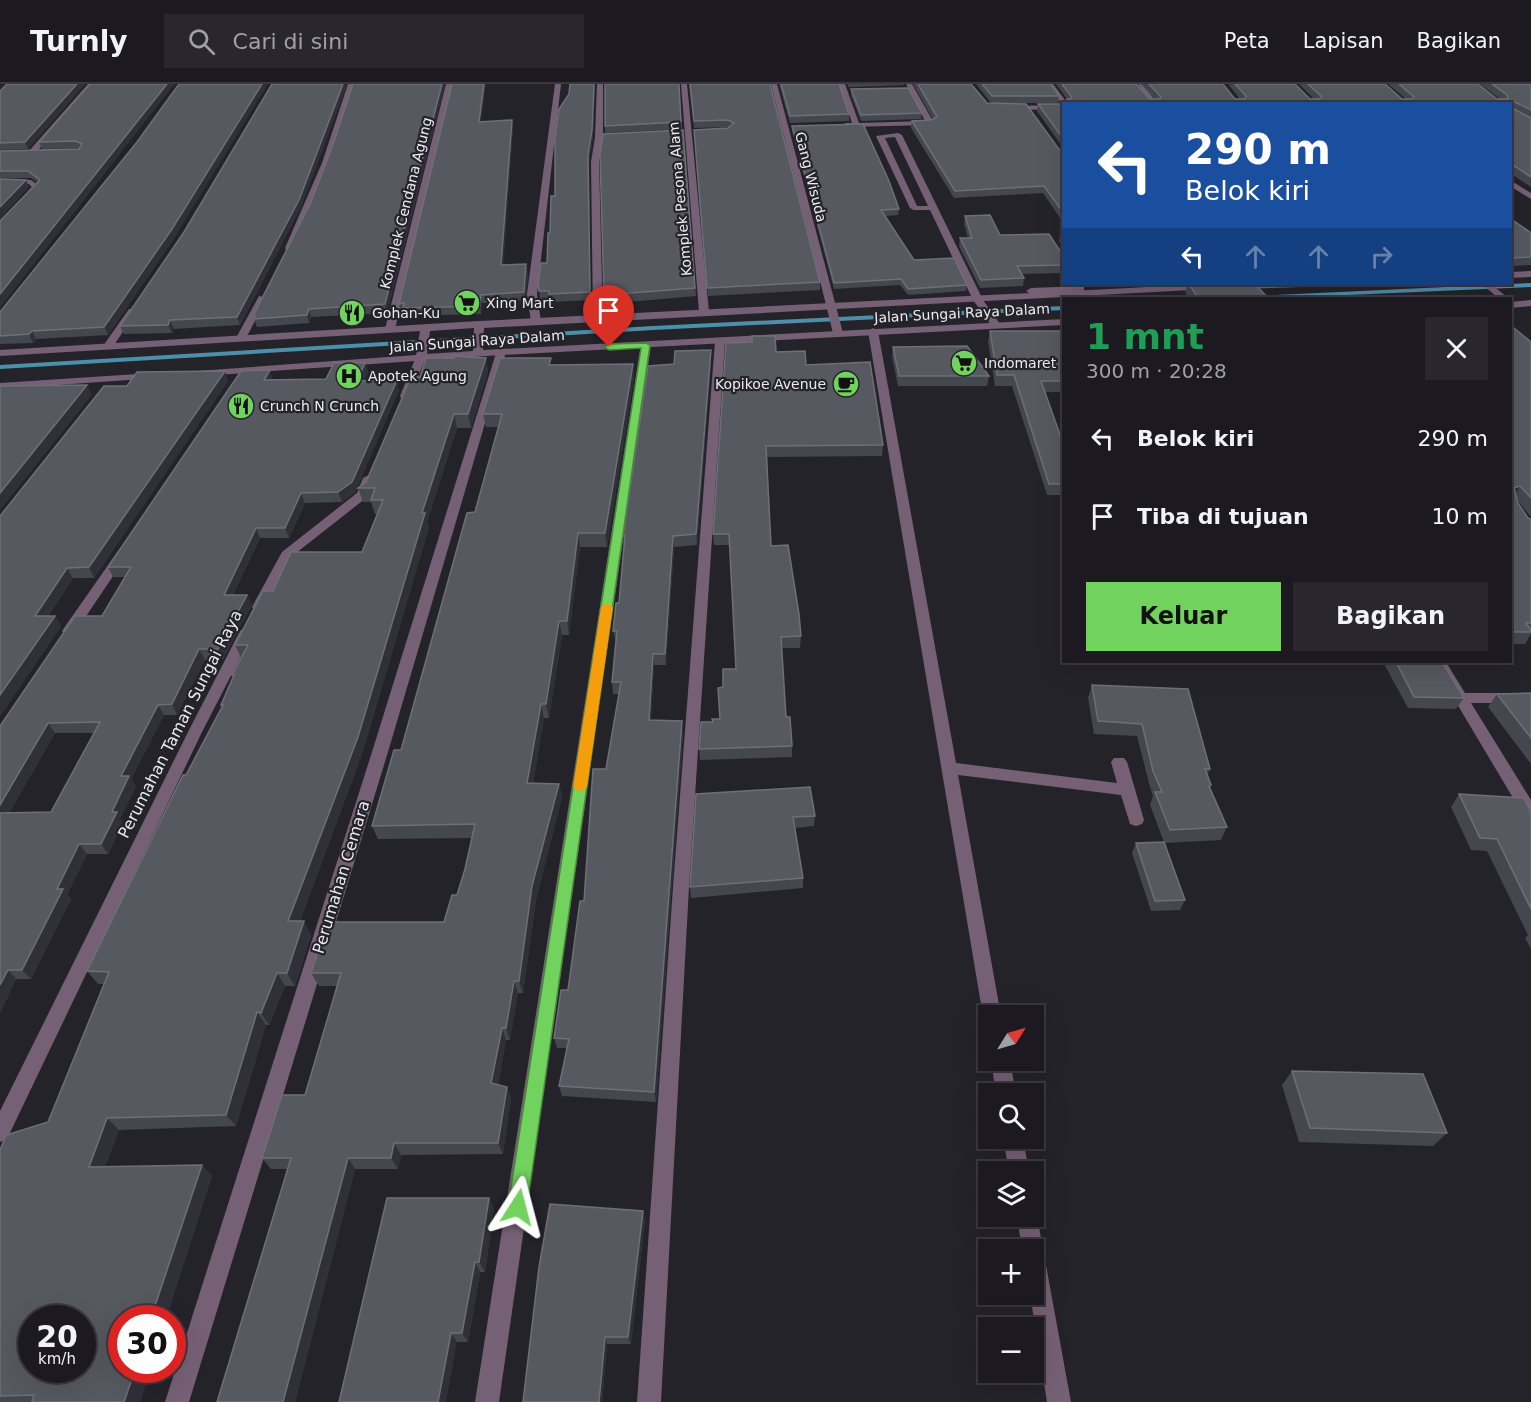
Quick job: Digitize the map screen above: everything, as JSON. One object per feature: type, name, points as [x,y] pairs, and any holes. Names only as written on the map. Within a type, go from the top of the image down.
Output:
[{"type":"street","points":[[31,153],[65,112],[93,84]]},
{"type":"street","points":[[286,254],[326,163],[344,100],[351,84]]},
{"type":"street","name":"Komplek Cendana Agung","points":[[390,328],[449,84]]},
{"type":"street","points":[[536,322],[532,294],[558,84]]},
{"type":"street","points":[[598,320],[596,162],[600,84]]},
{"type":"street","name":"Komplek Pesona Alam","points":[[684,84],[704,312]]},
{"type":"street","points":[[774,84],[785,127]]},
{"type":"street","points":[[1050,84],[1062,102]]},
{"type":"street","points":[[1134,84],[1153,102]]},
{"type":"street","points":[[1141,84],[1153,102]]},
{"type":"street","points":[[843,87],[856,124]]},
{"type":"street","points":[[843,87],[855,91]]},
{"type":"street","points":[[844,125],[930,123],[910,87],[900,90]]},
{"type":"street","points":[[1003,108],[1062,105]]},
{"type":"street","points":[[1029,108],[1035,116]]},
{"type":"street","name":"Gang Wisuda","points":[[797,127],[785,127],[838,332]]},
{"type":"street","points":[[677,133],[697,132]]},
{"type":"street","points":[[933,208],[914,208],[880,136],[898,135],[978,299],[993,320]]},
{"type":"street","points":[[599,137],[608,136]]},
{"type":"street","points":[[0,154],[41,153]]},
{"type":"street","points":[[0,182],[31,182],[37,187],[0,227]]},
{"type":"street","points":[[1512,183],[1531,197]]},
{"type":"street","points":[[1512,275],[1531,274]]},
{"type":"street","points":[[1062,283],[1030,287],[1216,286]]},
{"type":"street","points":[[1227,286],[1260,285]]},
{"type":"street","points":[[1487,285],[1502,297]]},
{"type":"street","points":[[241,338],[269,286]]},
{"type":"street","points":[[0,352],[390,328],[425,332],[536,322],[978,299],[1080,288]]},
{"type":"street","points":[[108,346],[138,302]]},
{"type":"street","points":[[1512,304],[1531,303]]},
{"type":"street","name":"Jalan Sungai Raya Dalam","points":[[191,373],[240,376],[422,355],[720,341],[993,320],[1062,322]]},
{"type":"street","points":[[478,351],[479,328]]},
{"type":"street","points":[[873,331],[990,1005]]},
{"type":"street","points":[[399,410],[422,355],[425,332]]},
{"type":"street","points":[[649,1402],[682,875],[720,341]]},
{"type":"street","points":[[487,1402],[646,345]]},
{"type":"street","name":"Perumahan Cemara","points":[[177,1402],[501,352]]},
{"type":"street","points":[[0,386],[109,383],[169,375]]},
{"type":"street","name":"Perumahan Taman Sungai Raya","points":[[0,1132],[195,732],[286,555],[362,495],[376,463]]},
{"type":"street","points":[[64,638],[129,543]]},
{"type":"street","points":[[1440,663],[1531,814]]},
{"type":"street","points":[[1461,698],[1531,698]]},
{"type":"street","points":[[1119,762],[1136,820]]},
{"type":"street","points":[[949,768],[1127,790]]},
{"type":"street","points":[[1043,1305],[1059,1402]]},
{"type":"building","points":[[7,84],[77,84],[25,142],[0,143],[0,91]]},
{"type":"building","points":[[90,84],[167,84],[0,294],[0,221],[40,180],[28,171],[0,171],[0,151],[79,149],[82,144],[76,141],[39,142]]},
{"type":"building","points":[[179,84],[262,84],[172,229],[104,327],[32,331],[29,334],[0,336],[0,312],[137,142]]},
{"type":"building","points":[[272,84],[343,84],[299,200],[237,317],[170,320],[168,325],[120,326],[184,232]]},
{"type":"building","points":[[353,84],[442,84],[385,304],[309,309],[307,315],[254,319],[255,316],[253,316],[311,202]]},
{"type":"building","points":[[452,84],[484,84],[479,122],[512,120],[501,265],[526,264],[524,292],[481,295],[480,306],[403,308],[404,303],[399,304]]},
{"type":"building","points":[[570,84],[594,84],[592,130],[588,155],[590,292],[549,294],[549,291],[539,291],[538,286],[541,263],[547,263],[551,196],[555,196],[555,137],[559,109],[569,94]]},
{"type":"building","points":[[605,84],[679,84],[681,122],[605,126]]},
{"type":"building","points":[[690,84],[770,84],[820,282],[707,288],[694,130],[728,128],[734,123],[728,120],[694,121]]},
{"type":"building","points":[[781,84],[839,84],[849,114],[790,116]]},
{"type":"building","points":[[918,84],[971,84],[987,103],[1026,104],[1062,153],[1062,211],[1044,186],[955,191],[912,121],[931,120],[937,117]]},
{"type":"building","points":[[982,84],[1051,84],[1059,96],[992,96]]},
{"type":"building","points":[[1062,84],[1136,84],[1150,99],[1159,99],[1161,97],[1149,84],[1223,84],[1235,99],[1245,99],[1246,96],[1235,84],[1295,84],[1310,99],[1319,99],[1322,97],[1308,84],[1385,84],[1402,99],[1412,99],[1414,97],[1399,84],[1478,84],[1497,99],[1508,99],[1507,95],[1492,84],[1531,84],[1531,110],[1511,100],[1511,102],[1066,102],[1067,99],[1071,99]]},
{"type":"building","points":[[908,88],[922,113],[861,115],[851,89]]},
{"type":"building","points":[[1038,104],[1062,104],[1062,137]]},
{"type":"building","points":[[1512,108],[1531,118],[1531,177],[1512,164]]},
{"type":"building","points":[[863,124],[899,209],[881,210],[914,260],[954,258],[967,285],[908,289],[901,279],[834,283],[792,126]]},
{"type":"building","points":[[683,130],[695,288],[604,295],[600,155],[603,134]]},
{"type":"building","points":[[0,179],[26,180],[0,207]]},
{"type":"building","points":[[990,215],[1000,235],[1049,234],[1062,254],[1062,265],[1017,266],[1024,278],[981,280],[960,238],[972,238],[965,216]]},
{"type":"building","points":[[1512,219],[1531,233],[1531,257],[1512,258]]},
{"type":"building","points":[[1190,285],[1256,285],[1267,297],[1197,297]]},
{"type":"building","points":[[1512,325],[1531,342],[1531,498],[1520,486],[1514,488],[1518,503],[1531,519],[1531,623],[1526,623],[1531,632],[1512,632]]},
{"type":"building","points":[[990,331],[1062,331],[1062,381],[1041,381],[1062,440],[1062,484],[1049,484],[1014,375],[997,375]]},
{"type":"building","points":[[752,336],[775,336],[776,352],[805,351],[806,365],[870,362],[883,445],[766,446],[771,546],[788,545],[801,636],[781,637],[786,717],[790,717],[792,746],[699,749],[701,722],[713,722],[712,719],[720,719],[718,688],[723,687],[723,669],[736,669],[729,534],[713,534],[726,343],[752,342]]},
{"type":"building","points":[[967,346],[989,376],[899,376],[893,347]]},
{"type":"building","points":[[711,350],[696,534],[673,536],[665,654],[653,654],[649,720],[682,721],[654,1092],[559,1086],[569,1039],[554,1038],[561,990],[568,990],[580,901],[584,901],[593,769],[606,769],[621,682],[612,682],[617,631],[613,631],[616,603],[619,603],[625,535],[623,536],[648,366],[674,364],[675,351]]},
{"type":"building","points":[[454,356],[486,358],[468,414],[454,414],[422,513],[425,513],[358,737],[288,921],[304,921],[287,973],[277,973],[261,1013],[257,1012],[226,1115],[107,1118],[89,1167],[202,1165],[155,1305],[108,1305],[108,1383],[131,1383],[124,1402],[32,1402],[34,1395],[0,1396],[0,1150],[6,1135],[48,1122],[109,972],[87,971],[183,775],[186,775],[223,705],[221,705],[234,675],[232,675],[248,645],[235,645],[263,591],[273,591],[291,552],[362,552],[383,500],[371,500],[375,488],[358,488],[366,482],[411,377],[420,377],[426,358],[454,358]]},
{"type":"building","points":[[500,358],[551,358],[549,365],[633,364],[605,533],[578,533],[567,621],[559,621],[546,704],[541,704],[527,783],[559,784],[532,886],[519,981],[514,981],[506,1028],[502,1028],[491,1083],[507,1087],[498,1143],[394,1143],[391,1158],[348,1158],[283,1402],[217,1402],[291,1158],[262,1158],[282,1095],[305,1095],[341,973],[311,973],[328,922],[444,922],[452,895],[457,895],[465,869],[475,824],[372,826],[394,750],[401,750],[467,513],[475,512],[502,414],[483,414]]},
{"type":"building","points":[[334,363],[365,363],[357,381],[397,380],[352,482],[338,492],[301,493],[285,528],[256,528],[224,595],[247,595],[218,649],[199,649],[172,704],[158,705],[121,776],[129,776],[112,812],[117,812],[101,844],[79,844],[57,889],[63,889],[22,970],[8,970],[0,985],[0,813],[51,812],[100,722],[48,723],[0,805],[0,726],[75,616],[102,616],[131,567],[108,567],[241,371],[270,370],[264,380],[326,379]]},
{"type":"building","points":[[225,371],[89,567],[67,568],[35,616],[55,616],[0,695],[0,516],[104,386],[127,386],[137,372]]},
{"type":"building","points":[[87,385],[0,493],[0,386]]},
{"type":"building","points":[[1397,663],[1443,663],[1464,698],[1414,697]]},
{"type":"building","points":[[1092,685],[1188,689],[1210,769],[1205,769],[1211,785],[1209,786],[1227,827],[1170,830],[1155,792],[1162,792],[1153,771],[1142,724],[1098,721]]},
{"type":"building","points":[[1531,693],[1531,738],[1497,694]]},
{"type":"building","points":[[810,787],[815,816],[793,817],[803,878],[690,887],[696,794]]},
{"type":"building","points":[[1459,794],[1524,798],[1531,812],[1531,909],[1497,839],[1480,838]]},
{"type":"building","points":[[1164,842],[1185,900],[1155,901],[1136,843]]},
{"type":"building","points":[[1292,1071],[1423,1074],[1447,1133],[1310,1128]]},
{"type":"building","points":[[387,1198],[489,1198],[479,1262],[475,1262],[462,1333],[451,1333],[438,1402],[339,1402]]},
{"type":"building","points":[[550,1204],[643,1211],[628,1337],[605,1337],[599,1402],[523,1402],[539,1267]]},
{"type":"waterway","points":[[1275,297],[1531,285]]},
{"type":"waterway","points":[[0,367],[653,328],[1062,308]]},
{"type":"slow traffic","points":[[580,787],[607,607]]},
{"type":"place","name":"Xing Mart","points":[[467,303]]},
{"type":"place","name":"Gohan-Ku","points":[[352,313]]},
{"type":"place","name":"Indomaret","points":[[964,363]]},
{"type":"place","name":"Apotek Agung","points":[[349,376]]},
{"type":"place","name":"Kopikoe Avenue","points":[[846,384]]},
{"type":"place","name":"Crunch N Crunch","points":[[241,406]]},
{"type":"route","points":[[518,1207],[646,345],[609,347]]}]
